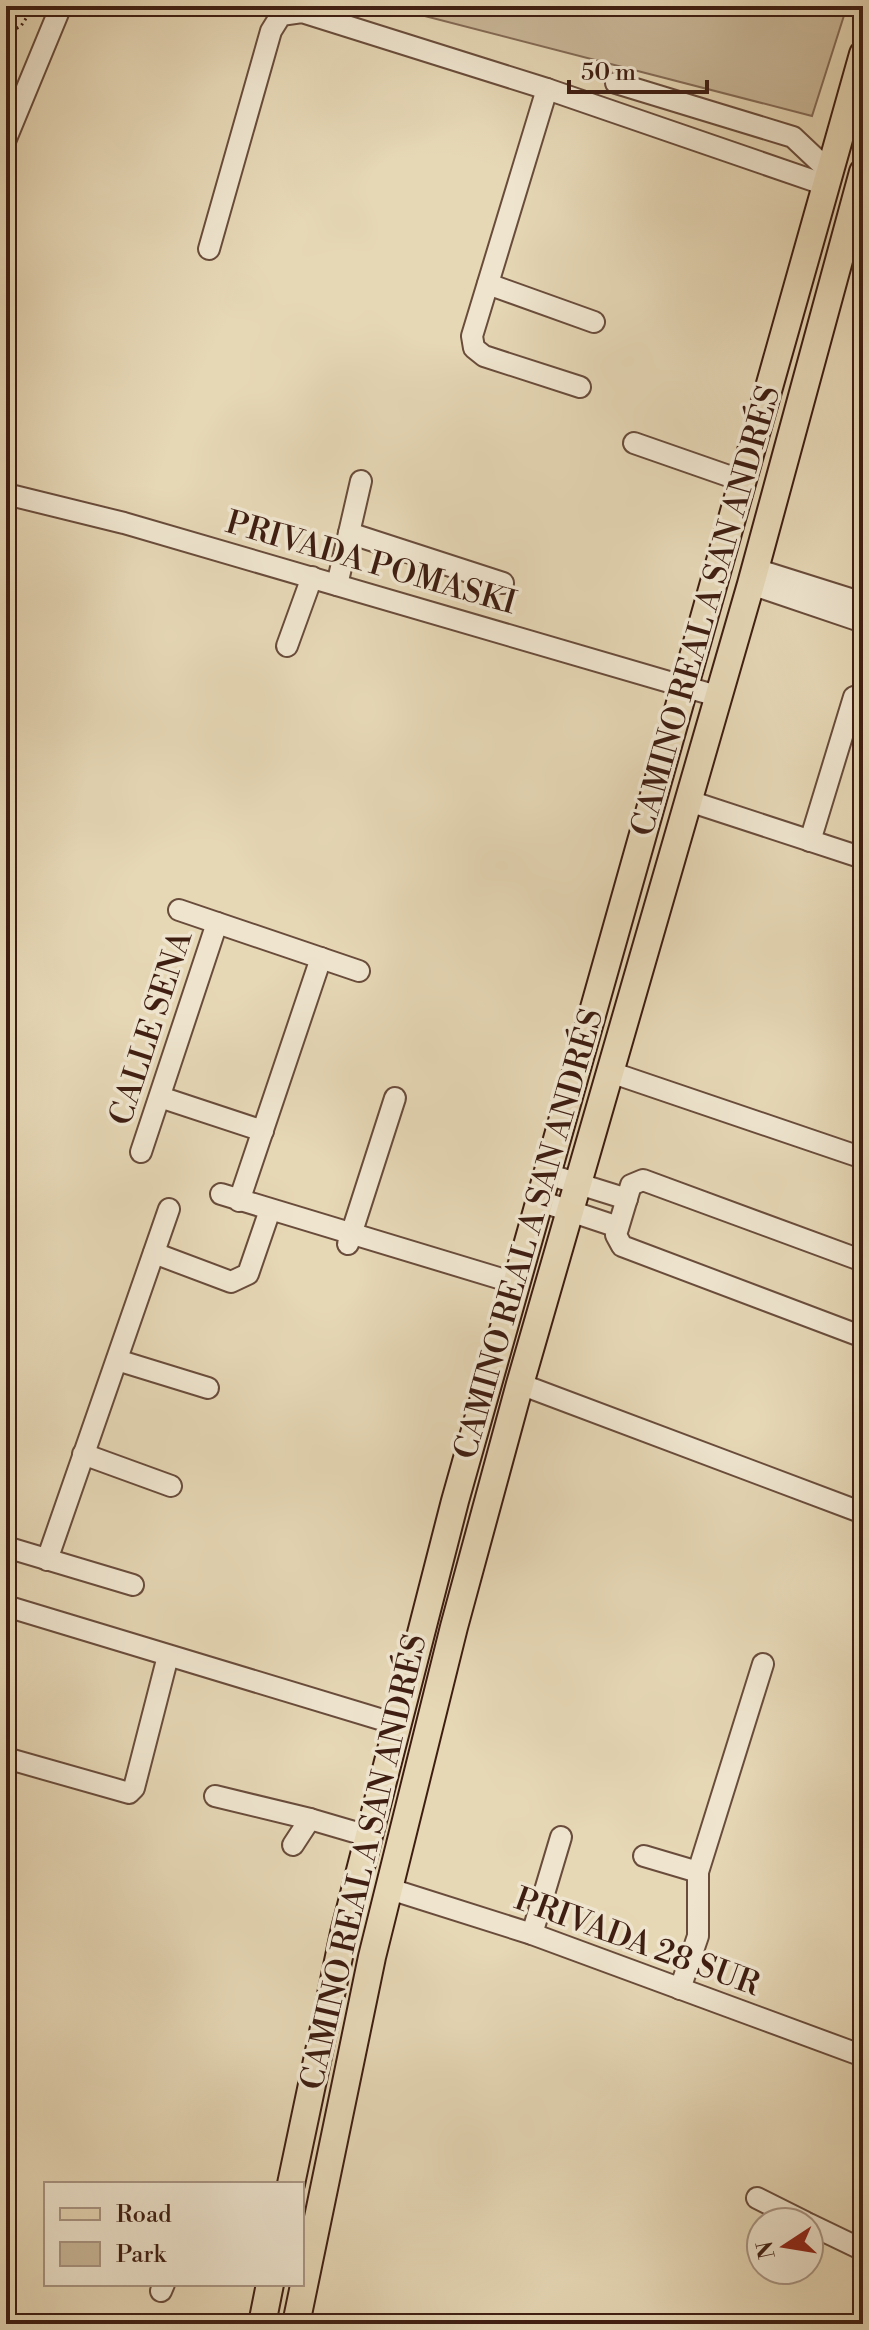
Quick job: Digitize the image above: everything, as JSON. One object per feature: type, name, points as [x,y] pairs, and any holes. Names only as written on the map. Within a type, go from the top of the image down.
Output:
[{"type":"main road","name":"CAMINO REAL A SAN ANDRÉS","points":[[291,2182],[340,1949],[396,1724],[514,1289],[863,54]]},
{"type":"main road","name":"CAMINO REAL A SAN ANDRÉS","points":[[304,2285],[372,1957],[454,1627],[520,1384],[753,576],[863,172]]},
{"type":"main road","points":[[755,437],[788,446]]},
{"type":"main road","points":[[340,1949],[372,1957]]},
{"type":"main road","points":[[262,2324],[270,2286]]},
{"type":"main road","name":"CAMINO REAL A SAN ANDRÉS","points":[[296,2324],[304,2286]]},
{"type":"street","points":[[6,139],[61,6]]},
{"type":"street","points":[[209,249],[271,31],[281,15],[302,12],[828,179]]},
{"type":"street","points":[[616,83],[793,137],[828,179]]},
{"type":"street","points":[[547,89],[472,336],[474,348],[484,356],[580,387]]},
{"type":"street","points":[[488,284],[594,322]]},
{"type":"street","points":[[634,443],[743,481]]},
{"type":"street","points":[[337,585],[361,481]]},
{"type":"street","name":"PRIVADA POMASKI","points":[[6,494],[312,577],[717,696]]},
{"type":"street","points":[[349,533],[503,583]]},
{"type":"street","points":[[753,576],[863,603]]},
{"type":"street","points":[[753,576],[863,622]]},
{"type":"street","points":[[287,646],[312,577]]},
{"type":"street","points":[[810,841],[854,697]]},
{"type":"street","points":[[689,801],[863,857]]},
{"type":"street","points":[[179,910],[359,971]]},
{"type":"street","name":"CALLE SENA","points":[[141,1152],[217,923]]},
{"type":"street","points":[[321,958],[263,1131],[230,1198],[307,1222],[321,1235],[350,1239],[514,1289]]},
{"type":"street","points":[[610,1072],[863,1158]]},
{"type":"street","points":[[160,1097],[263,1131]]},
{"type":"street","points":[[350,1239],[395,1098]]},
{"type":"street","points":[[547,1174],[578,1184],[632,1189],[863,1261]]},
{"type":"street","points":[[632,1189],[618,1234],[622,1246],[863,1337]]},
{"type":"street","points":[[540,1201],[570,1210],[618,1234]]},
{"type":"street","points":[[47,1560],[169,1209]]},
{"type":"street","points":[[154,1253],[231,1282],[240,1280],[248,1274],[270,1210]]},
{"type":"street","points":[[117,1360],[208,1388]]},
{"type":"street","points":[[520,1384],[863,1513]]},
{"type":"street","points":[[83,1454],[171,1486]]},
{"type":"street","points":[[6,1547],[133,1585]]},
{"type":"street","points":[[6,1606],[396,1724]]},
{"type":"street","points":[[6,1758],[129,1793],[134,1788],[168,1656]]},
{"type":"street","points":[[680,1989],[698,1936],[698,1872],[763,1664]]},
{"type":"street","points":[[215,1796],[368,1836]]},
{"type":"street","points":[[293,1845],[310,1819]]},
{"type":"street","points":[[532,1934],[561,1837]]},
{"type":"street","points":[[644,1856],[698,1872]]},
{"type":"street","name":"PRIVADA 28 SUR","points":[[390,1889],[532,1934],[862,2052]]},
{"type":"street","points":[[757,2198],[773,2206]]},
{"type":"street","points":[[825,2232],[863,2250]]},
{"type":"path","points":[[6,34],[21,26],[34,6]]},
{"type":"green space","points":[[386,6],[847,6],[812,116]]}]
